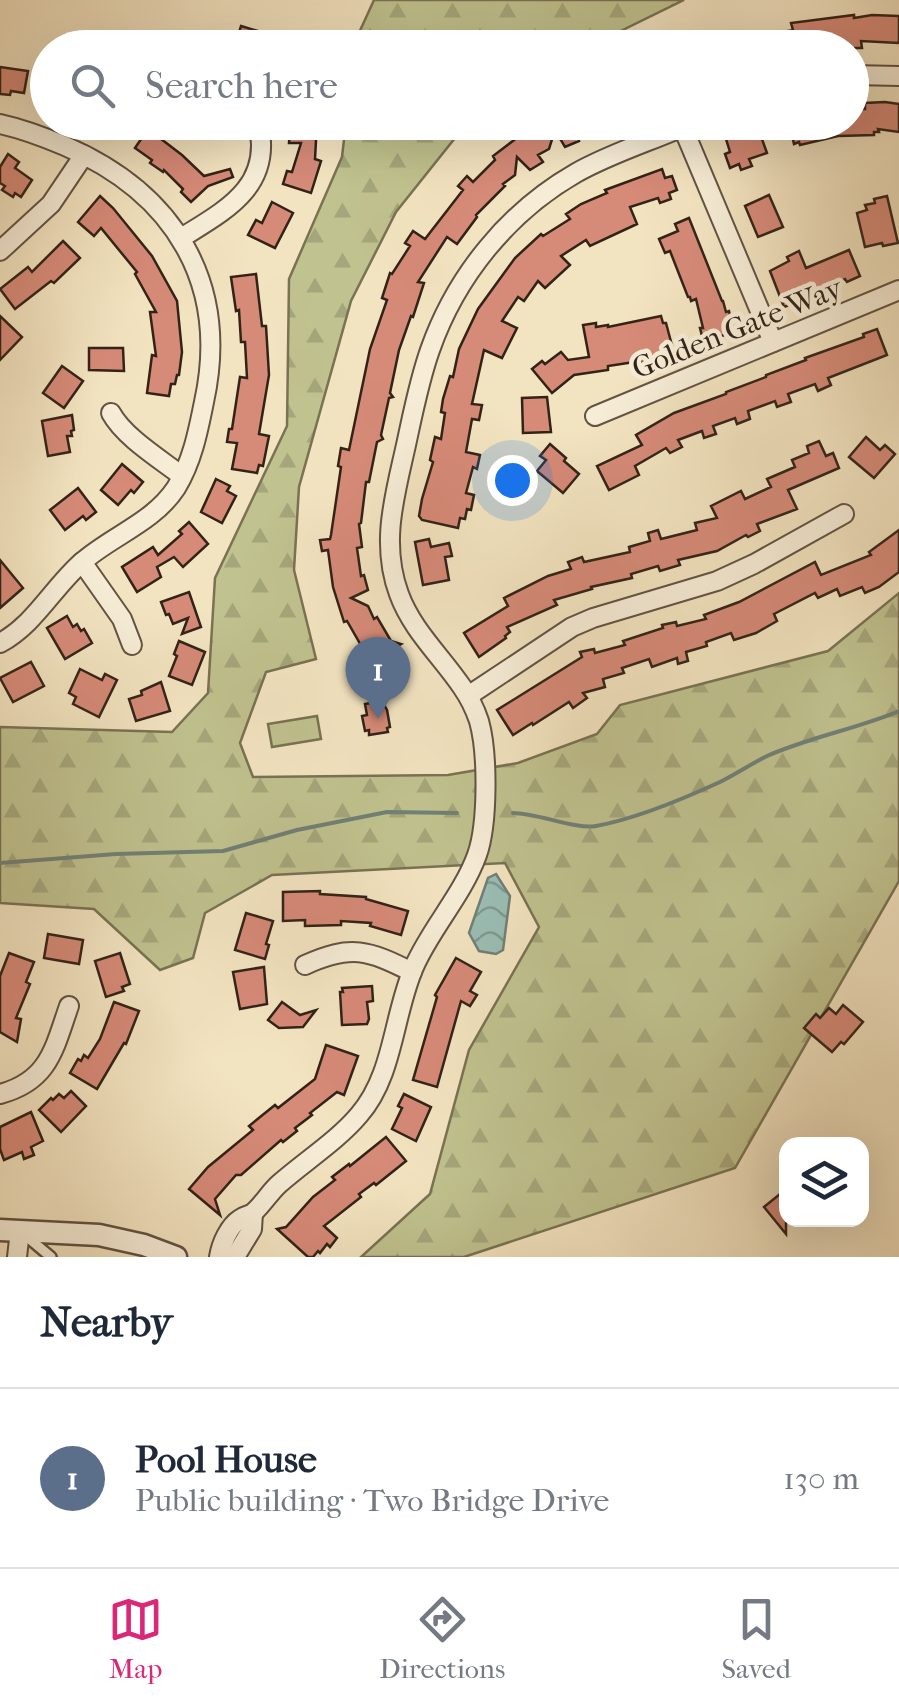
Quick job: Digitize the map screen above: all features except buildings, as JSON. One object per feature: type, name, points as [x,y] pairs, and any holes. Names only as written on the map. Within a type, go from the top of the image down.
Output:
[{"type":"street","points":[[869,75],[899,76]]},
{"type":"street","points":[[0,124],[30,133]]},
{"type":"street","points":[[0,643],[20,630],[82,562],[167,500],[193,448],[208,386],[208,311],[201,283],[181,238],[139,190],[109,168],[51,140]]},
{"type":"street","points":[[181,238],[246,192],[260,154],[261,140]]},
{"type":"street","points":[[219,1257],[221,1245],[238,1220],[253,1213],[277,1186],[368,1104],[383,1071],[412,972],[470,872],[481,841],[486,803],[480,722],[468,696],[406,611],[390,554],[391,515],[430,350],[446,310],[468,273],[495,238],[526,208],[594,164],[652,140]]},
{"type":"street","points":[[694,140],[773,342]]},
{"type":"street","points":[[0,251],[51,204],[84,154]]},
{"type":"street","name":"Golden Gate Way","points":[[595,416],[899,290]]},
{"type":"street","points":[[111,412],[129,434],[182,476]]},
{"type":"street","points":[[468,696],[572,626],[728,576],[844,514]]},
{"type":"street","points":[[82,562],[126,626],[132,646]]},
{"type":"street","points":[[305,965],[336,953],[358,951],[412,972]]},
{"type":"street","points":[[0,1094],[35,1079],[47,1065],[69,1006]]},
{"type":"street","points":[[234,1257],[252,1228],[253,1213]]},
{"type":"street","points":[[17,1257],[10,1231],[98,1234],[176,1257]]},
{"type":"lane","points":[[10,1231],[52,1257]]},
{"type":"green space","points":[[374,0],[684,0],[623,30],[360,30]]},
{"type":"green space","points":[[344,140],[453,140],[396,212],[351,301],[299,487],[294,570],[316,659],[266,672],[240,743],[253,777],[448,775],[518,763],[597,734],[620,705],[828,651],[899,593],[899,881],[735,1168],[464,1257],[361,1257],[430,1194],[469,1050],[539,927],[505,863],[272,875],[205,913],[193,958],[160,970],[94,909],[0,903],[0,727],[172,732],[208,693],[215,578],[287,426],[289,279],[342,157]]},
{"type":"green space","points":[[317,716],[321,739],[272,747],[268,724]]},
{"type":"water","points":[[496,874],[510,896],[503,950],[496,954],[479,951],[469,933],[488,878]]},
{"type":"waterway","points":[[513,813],[578,826],[611,823],[690,795],[783,749],[899,711]]},
{"type":"waterway","points":[[0,863],[223,851],[297,830],[387,812],[457,813]]},
{"type":"place","name":"Pool House","points":[[378,719]]}]
